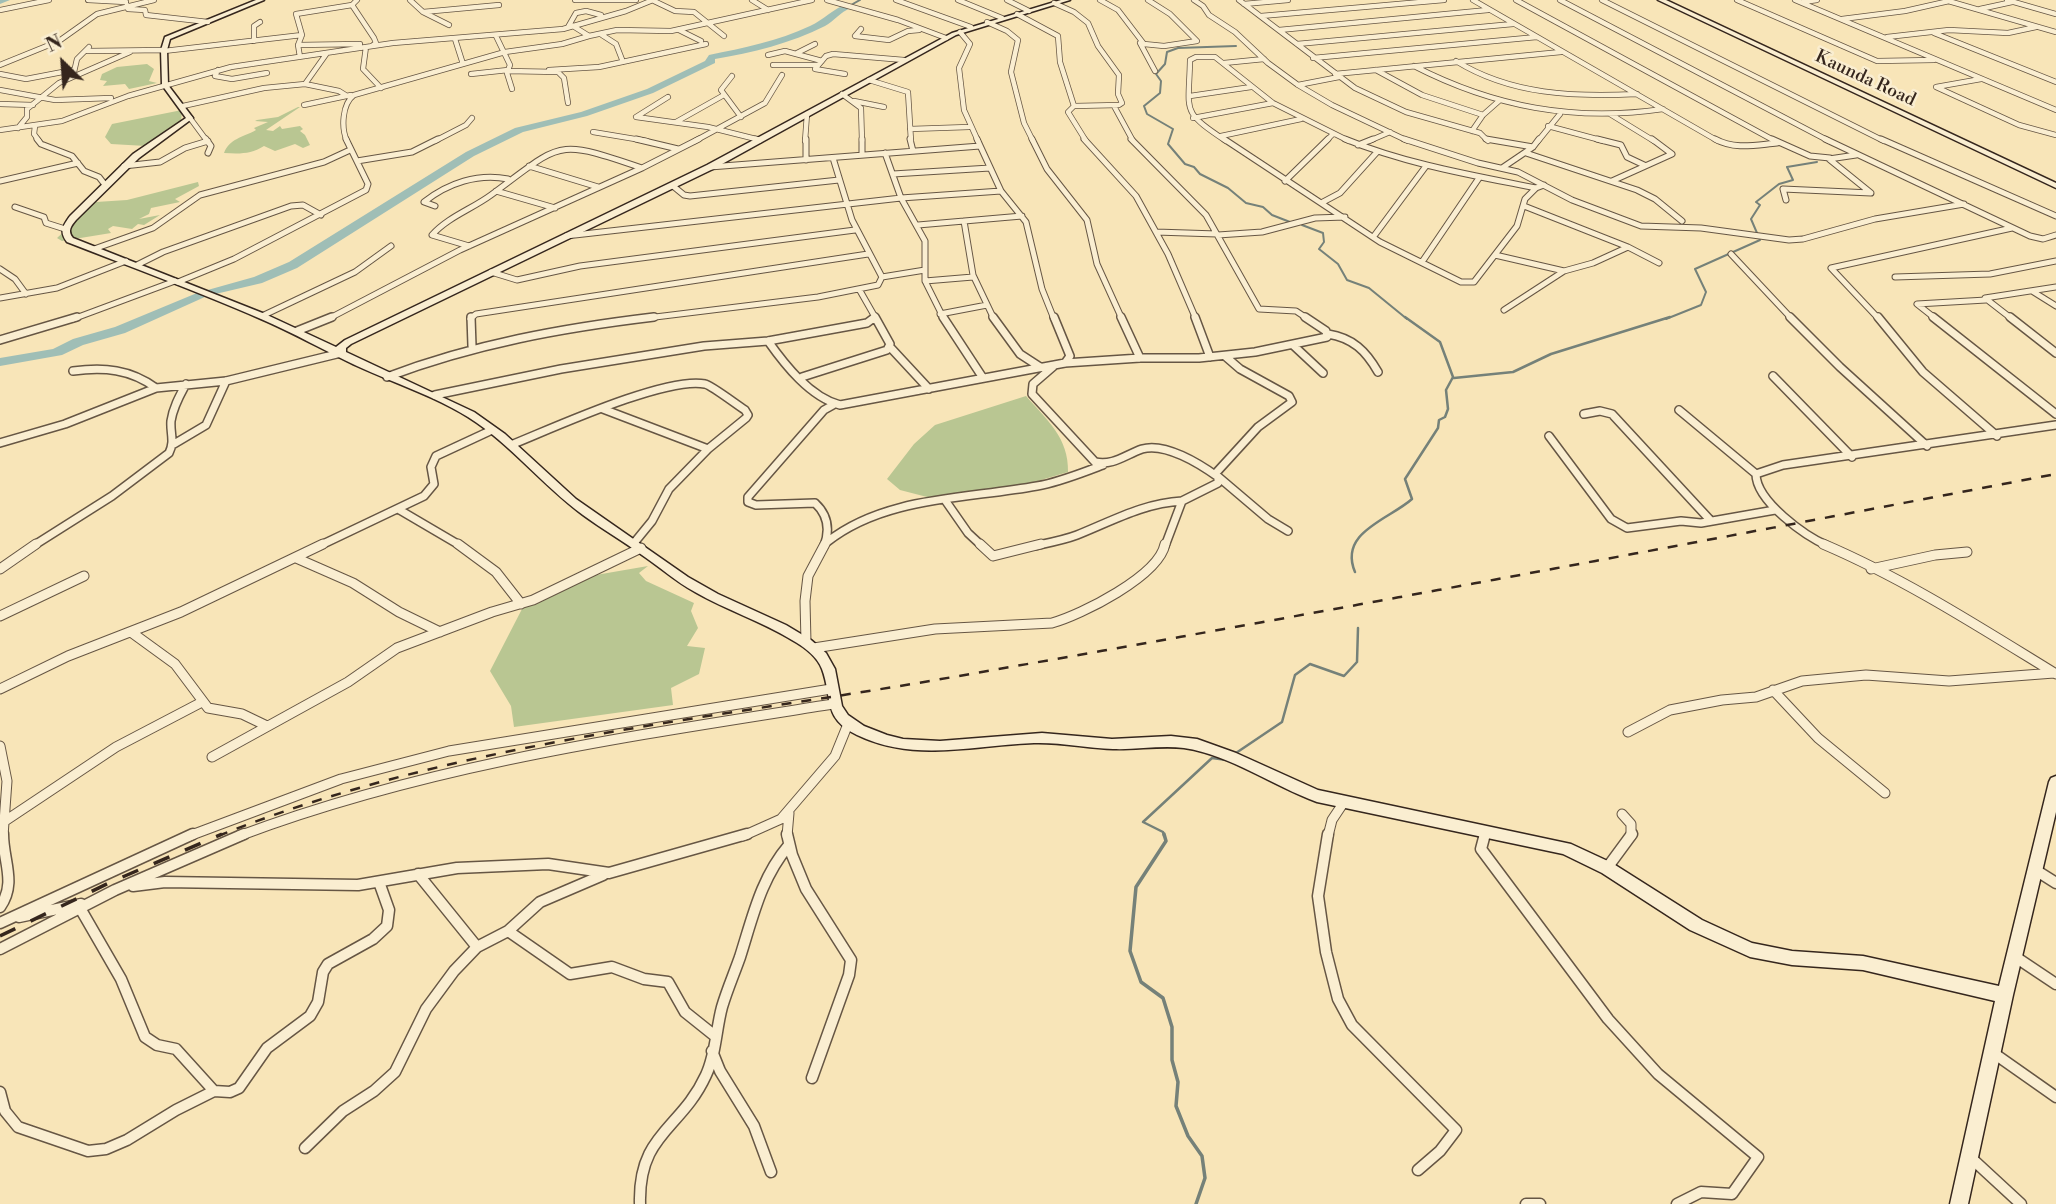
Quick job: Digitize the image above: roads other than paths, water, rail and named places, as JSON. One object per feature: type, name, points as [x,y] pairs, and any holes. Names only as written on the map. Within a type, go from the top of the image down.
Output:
[{"type":"street","points":[[0,10],[49,0]]},
{"type":"street","points":[[88,0],[147,1]]},
{"type":"street","points":[[0,65],[59,41],[93,15],[153,0]]},
{"type":"street","points":[[208,153],[211,146],[208,141],[165,85],[165,40],[171,35],[261,0]]},
{"type":"street","points":[[300,57],[298,45],[302,35],[295,14],[308,9],[352,5],[357,0]]},
{"type":"street","points":[[410,0],[423,12],[449,25]]},
{"type":"street","points":[[575,0],[636,0]]},
{"type":"street","points":[[0,130],[70,119],[128,96],[218,70],[375,45],[496,36],[570,27],[654,0],[675,11],[694,12],[724,36]]},
{"type":"street","points":[[752,0],[768,10]]},
{"type":"street","points":[[304,105],[347,96],[505,52],[570,42],[622,29],[657,33],[679,30],[812,0]]},
{"type":"street","points":[[827,0],[946,38]]},
{"type":"street","points":[[896,0],[965,29],[970,44],[961,60],[958,74],[962,105],[969,127],[1001,191],[1022,216],[1042,289],[1070,356],[1065,363]]},
{"type":"street","points":[[958,0],[1002,18]]},
{"type":"street","points":[[1007,0],[1058,36],[1060,62],[1074,106]]},
{"type":"street","points":[[1100,0],[1118,10],[1155,72]]},
{"type":"street","points":[[1140,43],[1156,46],[1196,41],[1170,14],[1148,0]]},
{"type":"street","points":[[1196,1],[1209,0]]},
{"type":"street","points":[[1239,0],[1337,76],[1385,103],[1483,134],[1483,139],[1488,141],[1533,147]]},
{"type":"street","points":[[1244,4],[1288,0]]},
{"type":"street","points":[[1261,16],[1444,0]]},
{"type":"street","points":[[1473,0],[1732,147],[1778,142]]},
{"type":"street","points":[[1516,0],[1778,142],[1805,154],[1830,158],[1856,155]]},
{"type":"street","points":[[1560,0],[1856,155],[2036,238],[2056,235]]},
{"type":"street","points":[[1602,0],[1903,150],[2056,216]]},
{"type":"street","name":"Kaunda Road","points":[[1661,0],[2056,186]]},
{"type":"street","points":[[1737,0],[1877,61],[1941,60]]},
{"type":"street","points":[[1797,1],[1818,0]]},
{"type":"street","points":[[341,353],[341,347],[348,342],[673,186],[946,38],[965,29],[1058,1],[1088,23],[1098,46],[1116,66],[1120,78],[1118,94],[1122,103],[1114,106],[1074,106],[1068,112],[1075,129],[1135,194],[1179,275],[1210,357]]},
{"type":"street","points":[[1196,1],[1209,15],[1244,39],[1264,59],[1325,102],[1428,148],[1526,175],[1572,200],[1649,228],[1701,228],[1777,240],[1803,239],[1875,219],[1964,204]]},
{"type":"street","points":[[1797,1],[2056,110]]},
{"type":"street","points":[[1840,19],[1905,11],[1947,1],[2056,32]]},
{"type":"street","points":[[1977,9],[2010,1],[2056,14]]},
{"type":"street","points":[[452,9],[455,2]]},
{"type":"street","points":[[127,5],[128,9],[145,10],[146,15],[208,22]]},
{"type":"street","points":[[352,5],[374,38],[375,45]]},
{"type":"street","points":[[423,12],[499,5]]},
{"type":"street","points":[[1279,30],[1490,10]]},
{"type":"street","points":[[570,27],[578,12],[606,16]]},
{"type":"street","points":[[590,20],[609,32]]},
{"type":"street","points":[[254,41],[254,26],[260,22]]},
{"type":"street","points":[[987,22],[1007,31],[1018,40],[1011,70],[1024,123],[1047,169],[1087,220],[1097,264],[1140,358]]},
{"type":"street","points":[[1297,44],[1514,23]]},
{"type":"street","points":[[1884,38],[1962,30],[2008,33],[2036,26]]},
{"type":"street","points":[[570,27],[589,36]]},
{"type":"street","points":[[861,29],[855,36],[887,40],[908,31],[922,30]]},
{"type":"street","points":[[471,74],[579,69],[623,62],[704,42],[679,30]]},
{"type":"street","points":[[1931,32],[2056,82]]},
{"type":"street","points":[[87,51],[164,51],[302,35]]},
{"type":"street","points":[[602,35],[616,44],[623,62]]},
{"type":"street","points":[[496,36],[510,65],[508,71],[512,89]]},
{"type":"street","points":[[1313,58],[1538,37]]},
{"type":"street","points":[[455,39],[463,64]]},
{"type":"street","points":[[298,45],[334,42],[375,45]]},
{"type":"street","points":[[797,53],[815,44]]},
{"type":"street","points":[[73,76],[76,59],[91,45]]},
{"type":"street","points":[[366,47],[367,56],[362,69],[369,79],[380,85]]},
{"type":"street","points":[[768,55],[781,51],[797,53],[819,61]]},
{"type":"street","points":[[1298,85],[1376,70],[1563,51]]},
{"type":"street","points":[[18,128],[27,117],[27,109],[54,87],[130,52]]},
{"type":"street","points":[[305,84],[308,77],[320,68],[327,53]]},
{"type":"street","points":[[773,65],[819,61],[826,56],[841,54],[904,60]]},
{"type":"street","points":[[1536,188],[1426,166],[1358,145],[1273,103],[1216,57],[1192,58],[1189,110],[1193,118],[1380,242],[1461,282],[1474,282],[1517,226],[1525,199],[1536,188],[1544,185]]},
{"type":"street","points":[[1224,63],[1264,59]]},
{"type":"street","points":[[819,61],[816,70],[845,74]]},
{"type":"street","points":[[1456,61],[1490,79],[1536,90],[1595,96],[1637,94]]},
{"type":"street","points":[[264,62],[270,78],[264,88]]},
{"type":"street","points":[[1414,66],[1455,86],[1560,114],[1610,114],[1663,109]]},
{"type":"street","points":[[0,74],[26,79],[73,70]]},
{"type":"street","points":[[218,70],[215,76],[226,79],[267,74]]},
{"type":"street","points":[[549,70],[558,72],[564,78],[568,103]]},
{"type":"street","points":[[1376,70],[1429,98],[1483,115]]},
{"type":"street","points":[[297,331],[340,314],[469,246],[642,168],[741,117],[768,100],[782,75]]},
{"type":"street","points":[[732,76],[721,89],[741,117]]},
{"type":"street","points":[[1982,79],[1936,87],[2019,125],[2056,135]]},
{"type":"street","points":[[869,80],[907,90],[910,100],[908,137],[913,151]]},
{"type":"street","points":[[183,106],[264,88],[305,84],[339,91],[347,96]]},
{"type":"street","points":[[1190,96],[1251,87]]},
{"type":"street","points":[[0,90],[55,100],[128,96]]},
{"type":"street","points":[[0,340],[53,326],[234,259],[368,188],[342,130],[349,99],[357,93]]},
{"type":"street","points":[[842,94],[861,108],[862,155]]},
{"type":"street","points":[[676,122],[724,95]]},
{"type":"street","points":[[668,97],[636,116],[716,129],[760,140]]},
{"type":"street","points":[[1472,131],[1483,115],[1500,100]]},
{"type":"street","points":[[854,102],[884,107]]},
{"type":"street","points":[[1193,118],[1273,103]]},
{"type":"street","points":[[0,104],[33,105]]},
{"type":"street","points":[[1114,106],[1123,126],[1145,158],[1180,184],[1208,217],[1259,309],[1299,312],[1328,334],[1350,338],[1369,355],[1378,372]]},
{"type":"street","points":[[806,160],[803,153],[808,135],[807,114]]},
{"type":"street","points":[[1502,168],[1533,147],[1560,114]]},
{"type":"street","points":[[1610,114],[1672,154],[1612,181]]},
{"type":"street","points":[[190,118],[124,166],[73,218],[65,229],[65,235],[70,240],[297,331],[387,377],[435,395],[473,415],[511,445],[571,501],[697,589],[810,645],[830,665],[833,704],[848,724],[885,740],[928,745],[971,745],[1033,738],[1113,744],[1182,743],[1224,753],[1291,788],[1485,833],[1529,839],[1566,848],[1607,868],[1679,915],[1740,946],[1792,958],[1863,963],[2005,995]]},
{"type":"street","points":[[357,161],[412,152],[467,125],[472,118]]},
{"type":"street","points":[[1221,136],[1301,119]]},
{"type":"street","points":[[35,126],[34,134],[38,141],[72,156],[84,171],[99,177],[106,186]]},
{"type":"street","points":[[1548,126],[1621,145],[1628,157],[1644,165]]},
{"type":"street","points":[[910,129],[969,127]]},
{"type":"street","points":[[593,132],[649,141],[678,149]]},
{"type":"street","points":[[1358,145],[1390,132]]},
{"type":"street","points":[[1285,181],[1333,134]]},
{"type":"street","points":[[124,166],[160,162],[185,148],[208,141]]},
{"type":"street","points":[[710,167],[980,146]]},
{"type":"street","points":[[469,246],[432,235],[496,191],[508,179],[565,148],[642,168]]},
{"type":"street","points":[[94,249],[153,228],[200,195],[324,162],[350,150]]},
{"type":"street","points":[[1323,202],[1340,193],[1377,152]]},
{"type":"street","points":[[885,153],[901,198],[925,241],[925,281],[940,314],[983,378]]},
{"type":"street","points":[[1526,153],[1612,181],[1655,199],[1682,221]]},
{"type":"street","points":[[833,158],[855,230],[882,277]]},
{"type":"street","points":[[1786,200],[1784,189],[1871,193],[1830,158]]},
{"type":"street","points":[[0,181],[78,163]]},
{"type":"street","points":[[529,166],[598,187]]},
{"type":"street","points":[[1374,236],[1426,166]]},
{"type":"street","points":[[893,174],[990,168]]},
{"type":"street","points":[[435,206],[424,202],[447,188],[477,178],[491,176],[508,179]]},
{"type":"street","points":[[1422,262],[1479,177]]},
{"type":"street","points":[[673,186],[684,195],[690,196],[839,180]]},
{"type":"street","points":[[496,191],[555,208]]},
{"type":"street","points":[[566,236],[901,198],[1001,191]]},
{"type":"street","points":[[137,265],[163,252],[291,206],[303,205],[321,215]]},
{"type":"street","points":[[1524,206],[1628,247],[1659,263]]},
{"type":"street","points":[[15,207],[44,217],[46,223],[65,229]]},
{"type":"street","points":[[918,225],[1022,216]]},
{"type":"street","points":[[1156,232],[1217,235],[1262,232],[1315,218],[1345,217]]},
{"type":"street","points":[[964,221],[973,277],[987,305],[1022,357],[1041,367]]},
{"type":"street","points":[[1997,436],[1923,372],[1867,304],[1831,268],[2012,228]]},
{"type":"street","points":[[491,272],[507,279],[523,279],[580,266],[855,230]]},
{"type":"street","points":[[262,316],[340,280],[391,246]]},
{"type":"street","points":[[1504,310],[1564,271],[1594,263],[1628,247]]},
{"type":"street","points":[[472,346],[470,318],[476,314],[867,254]]},
{"type":"street","points":[[1731,254],[1761,281],[1812,340],[1927,446]]},
{"type":"street","points":[[1495,255],[1564,271]]},
{"type":"street","points":[[0,298],[63,286],[125,261]]},
{"type":"street","points":[[1895,276],[1975,275],[2005,272],[2056,261]]},
{"type":"street","points":[[0,269],[15,279],[26,294]]},
{"type":"street","points":[[882,277],[925,270]]},
{"type":"street","points":[[387,377],[472,346],[592,326],[859,289],[878,285],[882,277]]},
{"type":"street","points":[[925,281],[973,277]]},
{"type":"street","points":[[1986,300],[1988,296],[2056,287]]},
{"type":"street","points":[[859,289],[890,347],[929,389]]},
{"type":"street","points":[[2032,291],[2056,306]]},
{"type":"street","points":[[2056,353],[1986,300],[1917,304],[2056,414]]},
{"type":"street","points":[[940,314],[987,305]]},
{"type":"street","points":[[435,395],[561,369],[688,348],[768,341],[867,323],[875,317]]},
{"type":"street","points":[[827,542],[827,521],[820,506],[815,503],[756,505],[748,502],[747,496],[824,410],[833,405],[1065,363],[1225,356],[1323,339],[1328,334]]},
{"type":"street","points":[[768,341],[785,362],[833,405]]},
{"type":"street","points":[[1293,345],[1323,373]]},
{"type":"street","points":[[802,377],[880,354],[890,347]]},
{"type":"street","points":[[0,443],[65,424],[156,388],[226,382],[341,353]]},
{"type":"street","points":[[1215,474],[1258,427],[1292,402],[1289,396],[1241,369],[1225,356]]},
{"type":"street","points":[[1055,365],[1033,384],[1032,394],[1092,459],[1106,464]]},
{"type":"street","points":[[73,371],[120,368],[156,388]]},
{"type":"street","points":[[1773,376],[1852,457]]},
{"type":"street","points":[[0,569],[66,523],[112,496],[169,453],[174,444],[206,428],[212,421],[226,382]]},
{"type":"street","points":[[174,444],[169,433],[178,398],[186,384]]},
{"type":"street","points":[[212,757],[348,682],[397,648],[521,604],[637,546],[669,489],[708,449],[748,415],[744,408],[729,402],[706,384],[649,393],[511,445]]},
{"type":"street","points":[[603,409],[708,449]]},
{"type":"street","points":[[1679,410],[1756,474],[1760,489],[1775,510],[1823,544],[1849,555],[1960,615],[2055,674]]},
{"type":"street","points":[[1584,414],[1600,411],[1612,414],[1711,520]]},
{"type":"street","points":[[1756,474],[1783,465],[1997,436],[2056,425]]},
{"type":"street","points":[[0,689],[68,656],[181,612],[398,509],[432,488],[434,481],[431,462],[436,456],[492,430]]},
{"type":"street","points":[[1549,436],[1615,523],[1627,528],[1711,520],[1775,510]]},
{"type":"street","points":[[810,645],[804,604],[808,573],[827,542],[845,526],[862,519],[945,500],[1038,486],[1148,448],[1159,448],[1215,474],[1240,492],[1265,520],[1288,531]]},
{"type":"street","points":[[945,500],[968,533],[993,556],[1075,536],[1100,523],[1165,502],[1182,501],[1218,483],[1220,480],[1215,474]]},
{"type":"street","points":[[810,645],[934,629],[1052,623],[1070,618],[1103,602],[1161,556],[1174,513],[1182,501]]},
{"type":"street","points":[[398,509],[425,527],[458,541],[486,561],[510,585],[521,604]]},
{"type":"street","points":[[1871,569],[1935,555],[1967,552]]},
{"type":"street","points":[[296,558],[353,583],[399,612],[440,632]]},
{"type":"street","points":[[0,616],[84,576]]},
{"type":"street","points":[[131,632],[140,642],[163,654],[176,666],[191,681],[202,702],[215,711],[243,714],[267,726]]},
{"type":"street","points":[[1628,732],[1670,710],[1756,697],[1802,681],[1866,675],[1950,681],[2055,674]]},
{"type":"street","points":[[2,922],[199,831],[341,779],[449,751],[831,689]]},
{"type":"street","points":[[1773,690],[1818,738],[1885,793]]},
{"type":"street","points":[[5,821],[116,747],[202,702]]},
{"type":"street","points":[[0,949],[97,898],[233,838],[370,793],[509,760],[833,704]]},
{"type":"street","points":[[305,1147],[343,1111],[374,1091],[395,1072],[426,1009],[454,971],[477,947],[508,931],[540,902],[573,885],[756,831],[781,819],[835,756],[848,724]]},
{"type":"street","points":[[0,746],[7,774],[3,845],[10,874],[6,899],[0,907]]},
{"type":"street","points":[[1959,1204],[2014,956],[2037,871],[2056,784]]},
{"type":"street","points":[[1345,802],[1332,820],[1320,878],[1318,896],[1326,952],[1338,999],[1352,1026],[1456,1130],[1440,1151],[1418,1170]]},
{"type":"street","points":[[791,810],[785,825],[789,845],[817,909],[851,960],[849,975],[812,1079]]},
{"type":"street","points":[[1607,868],[1633,833],[1631,824],[1622,814]]},
{"type":"street","points":[[1485,833],[1480,842],[1481,849],[1608,1019],[1658,1074],[1758,1157],[1732,1194],[1701,1192],[1676,1204]]},
{"type":"street","points":[[640,1204],[641,1169],[646,1155],[701,1084],[761,884],[776,859],[789,845]]},
{"type":"street","points":[[118,889],[165,882],[358,885],[465,868],[548,864],[609,873]]},
{"type":"street","points":[[2037,871],[2056,883]]},
{"type":"street","points":[[418,874],[477,947]]},
{"type":"street","points":[[80,908],[121,979],[145,1037],[156,1045],[176,1049],[214,1091],[230,1092],[239,1088],[268,1048],[315,1010],[323,972],[328,964],[383,932],[390,914],[379,882]]},
{"type":"street","points":[[2,922],[97,898]]},
{"type":"street","points":[[508,931],[570,974],[612,967],[644,979],[668,982],[685,1012],[715,1036]]},
{"type":"street","points":[[2014,956],[2056,984]]},
{"type":"street","points":[[712,1051],[720,1071],[754,1126],[771,1172]]},
{"type":"street","points":[[1992,1052],[2056,1097]]},
{"type":"street","points":[[0,1092],[3,1112],[10,1123],[59,1142],[71,1150],[94,1152],[131,1139],[214,1091]]},
{"type":"street","points":[[1969,1156],[2021,1204]]},
{"type":"street","points":[[1526,1204],[1540,1204]]},
{"type":"waterway","points":[[0,2],[6,0]]},
{"type":"waterway","points":[[851,5],[860,0]]},
{"type":"waterway","points":[[211,293],[258,280],[293,265],[470,154],[519,130],[584,114],[650,91],[712,61],[709,60],[712,57],[737,53],[807,31],[825,23],[839,10],[848,6]]},
{"type":"waterway","points":[[1236,46],[1178,48],[1167,52],[1165,64],[1156,74],[1161,81],[1160,93],[1144,106],[1147,114],[1173,129],[1168,144],[1185,164],[1228,188],[1246,203],[1263,207],[1272,215],[1290,222]]},
{"type":"waterway","points":[[1757,233],[1751,219],[1760,205],[1756,202],[1779,184],[1793,180],[1787,167],[1817,162]]},
{"type":"waterway","points":[[1302,225],[1323,233],[1324,242],[1319,249],[1338,264],[1347,280],[1369,288],[1407,319]]},
{"type":"waterway","points":[[1666,319],[1701,305],[1706,292],[1695,269],[1760,240]]},
{"type":"waterway","points":[[0,362],[57,352],[78,342],[120,330],[201,296]]},
{"type":"waterway","points":[[1355,572],[1352,558],[1360,537],[1412,499],[1405,479],[1448,409],[1446,390],[1453,377],[1440,342],[1405,317]]},
{"type":"waterway","points":[[1454,378],[1513,372],[1551,354],[1670,317]]},
{"type":"waterway","points":[[1236,753],[1282,722],[1295,675],[1310,664],[1344,676],[1357,662],[1358,628]]},
{"type":"waterway","points":[[1164,836],[1163,832],[1143,822],[1212,758],[1227,760]]},
{"type":"waterway","points":[[1164,834],[1166,841],[1136,887],[1130,951],[1141,982],[1163,998],[1172,1027],[1172,1060],[1178,1082],[1176,1106],[1188,1136],[1202,1156],[1205,1178],[1196,1204]]},
{"type":"railway","points":[[218,836],[307,804],[397,778],[581,737],[1091,653],[2056,474]]},
{"type":"railway","points":[[0,936],[111,882],[222,834]]}]
